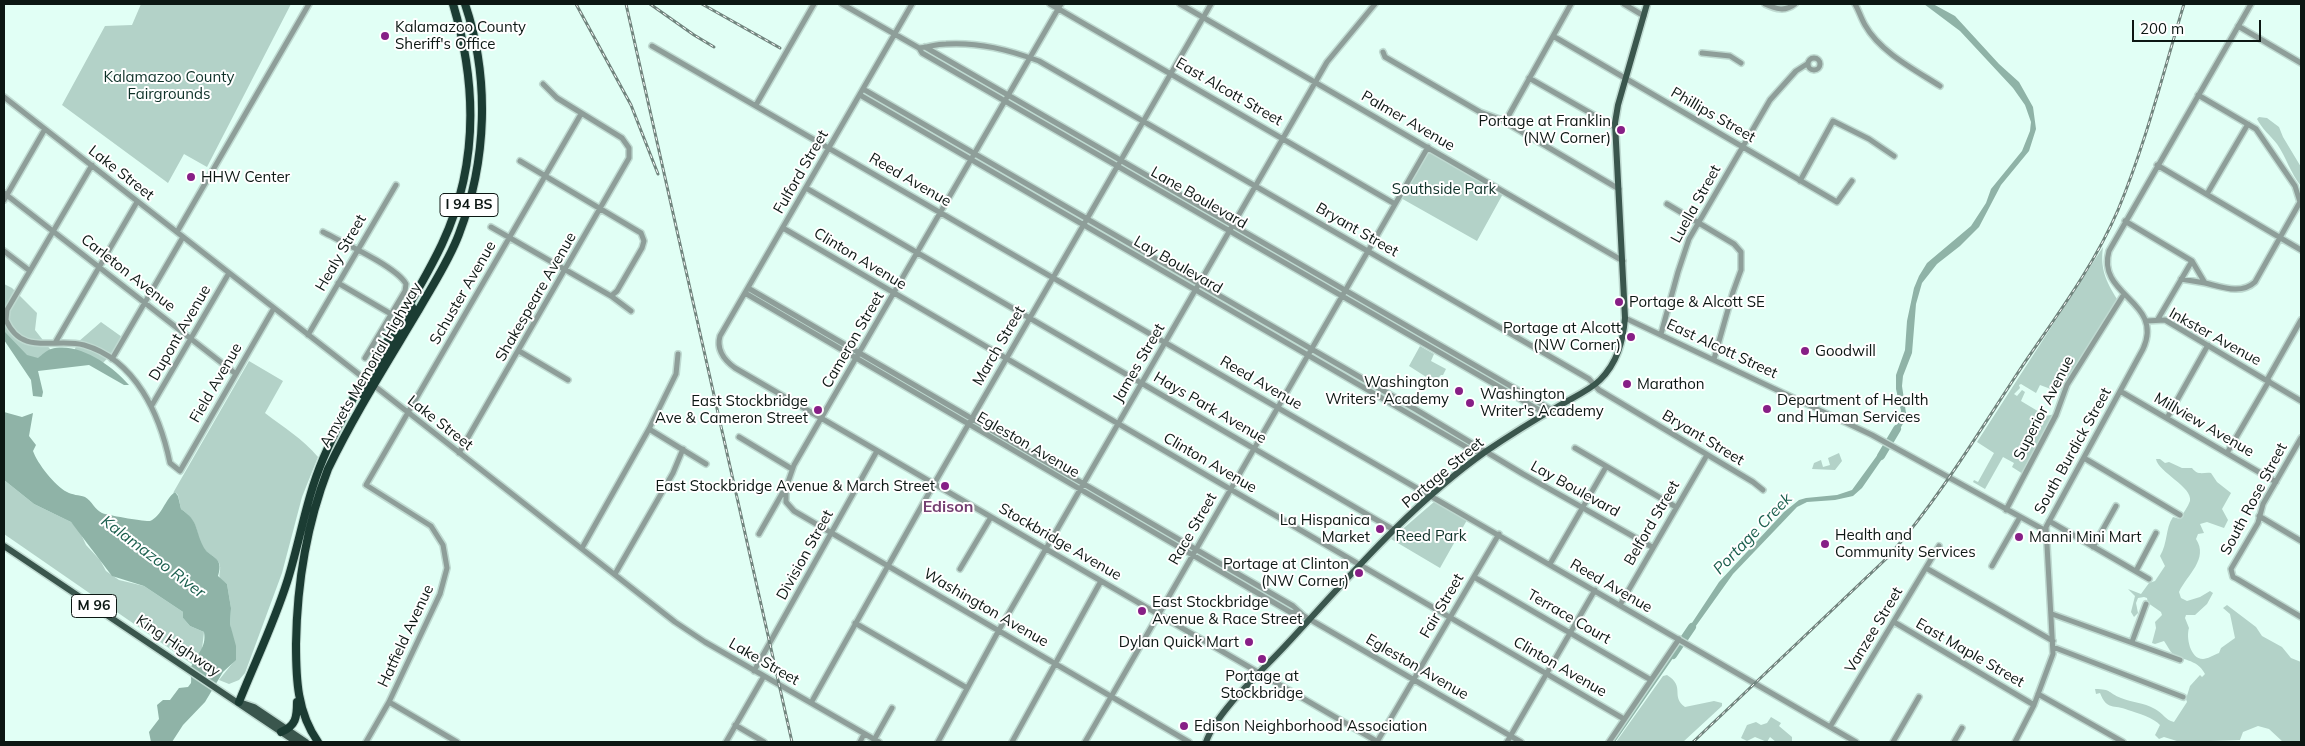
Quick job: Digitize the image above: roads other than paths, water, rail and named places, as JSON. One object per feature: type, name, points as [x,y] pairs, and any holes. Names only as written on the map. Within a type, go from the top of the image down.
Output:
[{"type":"highway","name":"Amvets Memorial Highway","points":[[318,742],[304,718],[297,682],[296,616],[301,565],[315,504],[333,458],[369,382],[408,315],[416,290],[448,227],[460,193],[468,155],[471,116],[469,73],[453,4]]},
{"type":"highway","name":"Amvets Memorial Highway","points":[[238,702],[286,584],[315,478],[341,420],[369,382],[453,250],[473,190],[481,138],[482,95],[475,42],[465,4]]},
{"type":"highway","name":"I 94 BS","points":[[284,730],[294,724],[296,717],[297,682]]},
{"type":"main road","name":"Portage Street","points":[[1206,742],[1220,718],[1259,673],[1358,565],[1394,530],[1485,452],[1594,385],[1615,360],[1621,345],[1625,318],[1615,127],[1618,105],[1647,4]]},
{"type":"main road","name":"King Highway","points":[[4,546],[238,702],[306,742]]},
{"type":"main road","name":"King Highway","points":[[284,730],[296,742]]},
{"type":"street","points":[[177,232],[309,4]]},
{"type":"street","points":[[756,105],[814,4]]},
{"type":"street","name":"Lane Boulevard","points":[[842,4],[1009,95],[1407,326],[1546,414]]},
{"type":"street","name":"Fulford Street","points":[[721,354],[718,343],[720,336],[912,4]]},
{"type":"street","name":"East Alcott Street","points":[[1050,4],[1060,6],[1395,204]]},
{"type":"street","name":"Palmer Avenue","points":[[1180,4],[1623,261]]},
{"type":"street","name":"March Street","points":[[811,703],[968,424],[1211,4]]},
{"type":"street","name":"James Street","points":[[938,742],[999,630],[1315,82],[1333,53],[1375,4]]},
{"type":"street","points":[[1505,122],[1572,4]]},
{"type":"street","points":[[1624,4],[1644,16]]},
{"type":"street","points":[[1765,4],[1779,9],[1786,9],[1795,4]]},
{"type":"street","points":[[1855,4],[1865,26],[1882,45],[1940,86]]},
{"type":"street","points":[[2205,283],[2192,260],[2125,221],[2251,4]]},
{"type":"street","name":"Cameron Street","points":[[759,534],[787,484],[792,469],[1060,6]]},
{"type":"street","points":[[2238,26],[2301,63]]},
{"type":"street","name":"Phillips Street","points":[[1553,36],[1837,202],[1852,181]]},
{"type":"street","name":"Bryant Street","points":[[922,48],[948,43],[980,44],[1007,50],[1046,65],[1590,379],[1599,390],[1753,482],[1763,490]]},
{"type":"street","name":"Reed Avenue","points":[[652,46],[830,147],[1856,742]]},
{"type":"street","name":"Lane Boulevard","points":[[922,48],[922,53],[1404,331],[1552,410]]},
{"type":"street","points":[[1383,52],[1385,57],[1480,112],[1505,122],[1619,189]]},
{"type":"street","points":[[1702,53],[1730,56],[1741,63]]},
{"type":"street","name":"Luella Street","points":[[1661,334],[1683,253],[1698,224],[1744,148],[1770,100],[1796,71],[1808,64]]},
{"type":"street","points":[[1529,78],[1615,127]]},
{"type":"street","points":[[543,84],[550,92],[581,114]]},
{"type":"street","name":"Lay Boulevard","points":[[863,89],[917,121],[1027,192],[1197,287],[1252,322],[1473,451],[1485,452]]},
{"type":"street","name":"Lay Boulevard","points":[[860,95],[914,127],[1087,219],[1140,254]]},
{"type":"street","points":[[2181,279],[2237,290],[2248,288],[2255,282],[2281,238],[2297,210],[2300,198],[2295,186],[2266,141],[2248,124],[2198,95]]},
{"type":"street","name":"Lake Street","points":[[4,97],[689,632],[877,741]]},
{"type":"street","name":"Shakespeare Avenue","points":[[459,453],[626,167],[630,152],[628,144],[622,138],[581,114]]},
{"type":"street","name":"Schuster Avenue","points":[[366,485],[581,114]]},
{"type":"street","points":[[914,127],[917,121]]},
{"type":"street","points":[[1800,180],[1833,121],[1869,139],[1894,156]]},
{"type":"street","points":[[2207,194],[2248,124]]},
{"type":"street","points":[[1060,132],[1063,126]]},
{"type":"street","points":[[5,196],[45,129]]},
{"type":"street","name":"Race Street","points":[[1086,742],[1195,549],[1428,147]]},
{"type":"street","points":[[520,161],[636,228],[644,238],[644,244],[629,272],[617,291],[611,296]]},
{"type":"street","points":[[92,165],[5,315],[7,323],[17,336],[30,343],[84,345],[112,359],[137,384],[152,406]]},
{"type":"street","points":[[2157,165],[2301,250]]},
{"type":"street","name":"Healy Street","points":[[308,335],[396,185]]},
{"type":"street","points":[[1027,192],[1030,187]]},
{"type":"street","name":"Hays Park Avenue","points":[[806,188],[1394,530]]},
{"type":"street","points":[[1175,199],[1178,193]]},
{"type":"street","name":"Carleton Avenue","points":[[5,196],[100,267],[236,374]]},
{"type":"street","points":[[55,343],[137,202]]},
{"type":"street","points":[[1667,204],[1696,219],[1698,224],[1734,244],[1741,252],[1740,275],[1733,292],[1714,359]]},
{"type":"street","name":"Inkster Avenue","points":[[2125,221],[2109,250],[2108,269],[2113,282],[2140,307],[2146,321],[2165,320],[2301,401]]},
{"type":"street","points":[[490,227],[611,296],[632,312]]},
{"type":"street","name":"Clinton Avenue","points":[[783,228],[1624,719]]},
{"type":"street","points":[[323,232],[390,269],[405,282],[405,292],[364,358]]},
{"type":"street","points":[[112,359],[183,237]]},
{"type":"street","points":[[4,251],[30,271]]},
{"type":"street","points":[[1285,262],[1288,257]]},
{"type":"street","points":[[2158,319],[2192,260]]},
{"type":"street","name":"Dupont Avenue","points":[[152,406],[229,273]]},
{"type":"street","points":[[338,283],[391,314]]},
{"type":"street","name":"Lay Boulevard","points":[[1197,287],[1255,317],[1485,452],[1652,547]]},
{"type":"street","name":"Egleston Avenue","points":[[746,291],[972,418],[1293,606],[1300,614]]},
{"type":"street","name":"Superior Avenue","points":[[2006,510],[2056,415],[2067,385],[2124,294]]},
{"type":"street","name":"Field Avenue","points":[[152,406],[170,463],[180,471],[274,308]]},
{"type":"street","points":[[1252,322],[1255,317]]},
{"type":"street","name":"East Alcott Street","points":[[1625,318],[1892,445],[2046,531]]},
{"type":"street","points":[[2227,453],[2301,320]]},
{"type":"street","name":"South Burdick Street","points":[[2016,742],[2034,705],[2051,662],[2053,647],[2052,614],[2046,531],[2049,521],[2146,343],[2148,328],[2146,321]]},
{"type":"street","name":"Egleston Avenue","points":[[802,323],[856,358],[1080,490],[1290,612],[1310,619],[1521,742]]},
{"type":"street","points":[[1404,331],[1407,326]]},
{"type":"street","points":[[2167,418],[2208,345]]},
{"type":"street","points":[[519,351],[568,380]]},
{"type":"street","points":[[582,548],[649,429],[676,374],[678,354]]},
{"type":"street","name":"Stockbridge Avenue","points":[[721,354],[735,368],[1377,742]]},
{"type":"street","points":[[1363,387],[1366,381]]},
{"type":"street","points":[[913,391],[916,386]]},
{"type":"street","name":"Millview Avenue","points":[[2120,391],[2276,482]]},
{"type":"street","points":[[1420,420],[1423,414]]},
{"type":"street","points":[[649,429],[706,464]]},
{"type":"street","points":[[739,436],[792,469]]},
{"type":"street","name":"South Rose Street","points":[[2301,438],[2276,482],[2259,516],[2258,523],[2232,567],[2231,572],[2237,579],[2301,617]]},
{"type":"street","points":[[1575,448],[1676,507]]},
{"type":"street","points":[[615,574],[673,473],[683,449]]},
{"type":"street","name":"Division Street","points":[[754,671],[877,451]]},
{"type":"street","points":[[1024,457],[1028,451]]},
{"type":"street","name":"Belford Street","points":[[1620,605],[1707,455]]},
{"type":"street","points":[[2084,458],[2180,515]]},
{"type":"street","points":[[1550,564],[1606,467]]},
{"type":"street","name":"Washington Avenue","points":[[787,484],[785,499],[789,507],[1190,742]]},
{"type":"street","name":"Hatfield Avenue","points":[[366,485],[431,526],[444,545],[447,563],[443,589],[389,702],[366,742]]},
{"type":"street","points":[[2093,546],[2116,506]]},
{"type":"street","points":[[960,569],[991,516]]},
{"type":"street","points":[[1136,522],[1139,516]]},
{"type":"street","points":[[2259,516],[2301,541]]},
{"type":"street","points":[[1992,566],[2020,517]]},
{"type":"street","points":[[2049,521],[2149,579]]},
{"type":"street","points":[[2136,571],[2156,533]]},
{"type":"street","name":"Fair Street","points":[[1377,742],[1499,534]]},
{"type":"street","name":"Vanzee Street","points":[[1830,727],[1939,546]]},
{"type":"street","points":[[1926,568],[2053,641]]},
{"type":"street","name":"Terrace Court","points":[[1474,577],[1651,680]]},
{"type":"street","points":[[1012,742],[1101,581]]},
{"type":"street","points":[[1249,588],[1252,582]]},
{"type":"street","points":[[1507,742],[1595,590]]},
{"type":"street","points":[[2132,642],[2146,604]]},
{"type":"street","points":[[2052,614],[2180,660]]},
{"type":"street","name":"East Maple Street","points":[[1894,622],[2034,705]]},
{"type":"street","points":[[855,623],[968,688]]},
{"type":"street","points":[[1608,742],[1681,641]]},
{"type":"street","points":[[2053,647],[2183,697]]},
{"type":"street","points":[[726,742],[764,676]]},
{"type":"street","points":[[2038,694],[2123,742]]},
{"type":"street","points":[[1893,742],[1919,697]]},
{"type":"street","points":[[389,702],[457,742]]},
{"type":"street","points":[[877,741],[892,708]]},
{"type":"street","points":[[735,725],[764,742]]},
{"type":"street","points":[[1954,742],[1962,728]]},
{"type":"street","points":[[860,742],[864,734]]},
{"type":"water","points":[[1924,4],[1933,4],[1955,16],[1999,64],[2019,82],[2033,107],[2036,129],[2029,151],[2001,185],[1979,227],[1960,246],[1937,264],[1922,283],[1916,304],[1912,353],[1903,376],[1902,386],[1906,413],[1904,422],[1894,439],[1890,437],[1899,421],[1901,411],[1896,389],[1896,375],[1905,350],[1907,321],[1914,288],[1919,276],[1927,263],[1971,226],[1986,203],[1991,189],[2022,151],[2030,131],[2031,122],[2025,105],[2013,88],[1960,31]]},
{"type":"water","points":[[4,331],[27,355],[38,358],[46,351],[61,347],[83,352],[114,370],[129,385],[124,385],[89,365],[38,371],[43,392],[42,397],[33,396],[31,380],[4,340]]},
{"type":"water","name":"Kalamazoo River","points":[[4,412],[22,417],[33,413],[29,436],[36,445],[33,451],[42,468],[62,489],[71,494],[85,497],[102,513],[150,521],[158,515],[175,492],[181,509],[194,522],[205,550],[218,560],[220,569],[218,576],[227,584],[231,608],[230,624],[236,646],[236,660],[223,672],[205,702],[183,725],[172,742],[151,742],[149,732],[159,719],[157,705],[163,700],[170,700],[179,688],[188,687],[191,683],[191,667],[203,647],[204,632],[190,626],[183,618],[183,612],[144,586],[112,576],[71,522],[34,504],[4,480]]},
{"type":"water","points":[[1884,446],[1889,449],[1862,488],[1853,496],[1835,500],[1807,502],[1797,507],[1733,574],[1688,637],[1684,635],[1719,582],[1784,512],[1799,500],[1837,495],[1852,490]]},
{"type":"water","points":[[1676,646],[1680,648],[1615,742],[1611,742]]},
{"type":"waterway","name":"Portage Creek","points":[[1881,456],[1897,429]]},
{"type":"waterway","name":"Portage Creek","points":[[1673,655],[1692,627]]},
{"type":"railway","points":[[576,4],[631,105],[658,174]]},
{"type":"railway","points":[[626,4],[792,742]]},
{"type":"railway","points":[[650,4],[714,47]]},
{"type":"railway","points":[[702,4],[780,48]]},
{"type":"railway","points":[[1693,742],[1888,557],[1924,513],[1972,443],[2085,273],[2108,231],[2128,185],[2146,134],[2184,4]]},
{"type":"place","name":"Kalamazoo County Sheriff's Office","points":[[385,36]]},
{"type":"place","name":"Portage at Franklin (NW Corner)","points":[[1621,130]]},
{"type":"place","name":"HHW Center","points":[[191,177]]},
{"type":"place","name":"Portage & Alcott SE","points":[[1619,302]]},
{"type":"place","name":"Portage at Alcott (NW Corner)","points":[[1631,337]]},
{"type":"place","name":"Goodwill","points":[[1805,351]]},
{"type":"place","name":"Marathon","points":[[1627,384]]},
{"type":"place","name":"Washington Writers' Academy","points":[[1459,391]]},
{"type":"place","name":"Washington Writer's Academy","points":[[1470,403]]},
{"type":"place","name":"Department of Health and Human Services","points":[[1767,409]]},
{"type":"place","name":"East Stockbridge Ave & Cameron Street","points":[[818,410]]},
{"type":"place","name":"East Stockbridge Avenue & March Street","points":[[945,486]]},
{"type":"place","name":"La Hispanica Market","points":[[1380,529]]},
{"type":"place","name":"Manni Mini Mart","points":[[2019,537]]},
{"type":"place","name":"Health and Community Services","points":[[1825,544]]},
{"type":"place","name":"Portage at Clinton (NW Corner)","points":[[1359,573]]},
{"type":"place","name":"East Stockbridge Avenue & Race Street","points":[[1142,611]]},
{"type":"place","name":"Dylan Quick Mart","points":[[1249,642]]},
{"type":"place","name":"Portage at Stockbridge","points":[[1262,659]]},
{"type":"place","name":"Edison Neighborhood Association","points":[[1184,726]]},
{"type":"district","name":"Edison","points":[[948,507]]},
{"type":"park label","name":"Kalamazoo County Fairgrounds","points":[[169,86]]},
{"type":"park label","name":"Southside Park","points":[[1444,189]]},
{"type":"park label","name":"Reed Park","points":[[1431,536]]}]
